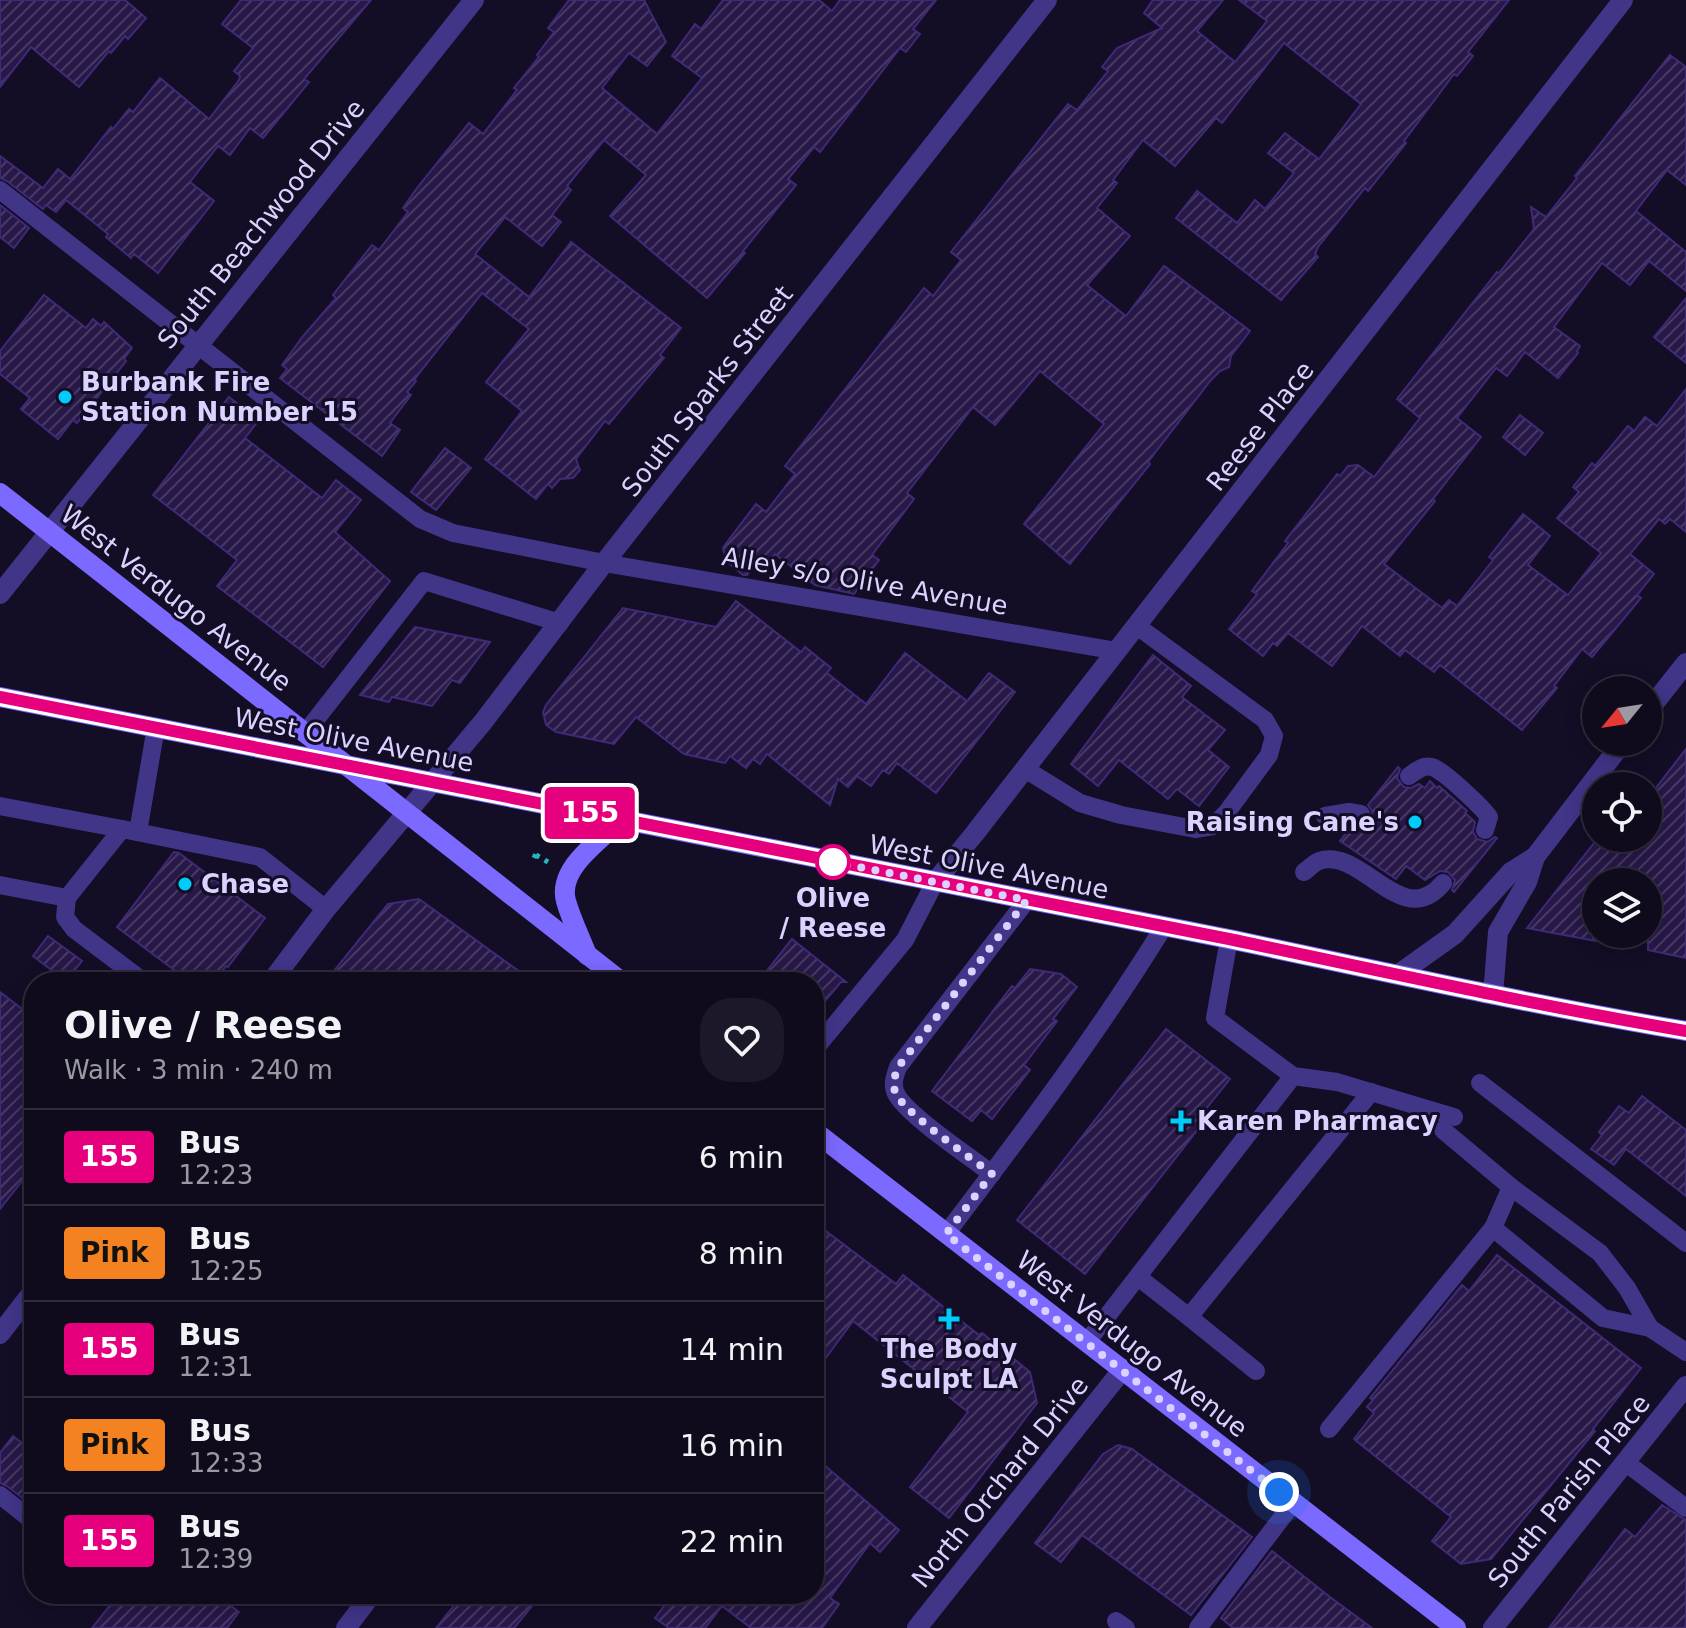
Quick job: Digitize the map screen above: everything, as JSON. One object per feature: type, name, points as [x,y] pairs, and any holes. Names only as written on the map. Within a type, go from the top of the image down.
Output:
[{"type":"main road","name":"West Verdugo Avenue","points":[[0,493],[609,972]]},
{"type":"main road","name":"West Olive Avenue","points":[[0,697],[1229,939],[1539,1006],[1686,1031]]},
{"type":"main road","points":[[587,955],[565,898],[566,879],[576,864],[621,820]]},
{"type":"main road","name":"West Verdugo Avenue","points":[[824,1139],[1456,1628]]},
{"type":"street","name":"South Beachwood Drive","points":[[0,594],[474,0]]},
{"type":"street","name":"South Sparks Street","points":[[279,972],[326,909],[435,781],[560,623],[1047,0]]},
{"type":"street","name":"Reese Place","points":[[935,882],[1623,0]]},
{"type":"street","points":[[1662,693],[1686,663]]},
{"type":"street","points":[[1493,995],[1498,932],[1527,882],[1535,857],[1612,756]]},
{"type":"street","points":[[1399,974],[1455,934],[1511,872],[1535,857]]},
{"type":"street","points":[[0,1334],[24,1303]]},
{"type":"street","name":"North Orchard Drive","points":[[917,1628],[1123,1369]]},
{"type":"street","name":"South Parish Place","points":[[1493,1628],[1686,1386]]},
{"type":"street","points":[[346,1628],[364,1604]]},
{"type":"lane","name":"Alley s/o Olive Avenue","points":[[0,190],[420,519],[453,533],[604,563],[1117,651]]},
{"type":"lane","points":[[306,732],[424,581],[560,623]]},
{"type":"lane","points":[[1025,769],[1080,803],[1121,815],[1195,829],[1213,826],[1227,812],[1269,755],[1274,736],[1265,720],[1137,626]]},
{"type":"lane","points":[[131,972],[74,929],[65,917],[67,898],[130,830],[156,727]]},
{"type":"lane","points":[[1409,776],[1420,767],[1433,767],[1481,805],[1489,817],[1485,830]]},
{"type":"lane","points":[[0,806],[260,857],[326,909]]},
{"type":"lane","points":[[1325,816],[1349,812],[1361,814]]},
{"type":"lane","points":[[1304,872],[1320,861],[1340,862],[1406,899],[1421,899],[1434,894],[1443,883]]},
{"type":"lane","points":[[824,1038],[905,940],[935,882]]},
{"type":"lane","points":[[0,885],[67,898]]},
{"type":"lane","points":[[992,1174],[913,1112],[898,1096],[893,1082],[898,1067],[1027,900]]},
{"type":"lane","points":[[946,1234],[1117,1003],[1163,928]]},
{"type":"lane","points":[[1229,939],[1215,1018],[1293,1076],[1337,1082],[1371,1092],[1448,1124],[1511,1187],[1600,1253],[1627,1288],[1650,1328]]},
{"type":"lane","points":[[1087,1342],[1293,1076]]},
{"type":"lane","points":[[1480,1083],[1686,1243]]},
{"type":"lane","points":[[1189,1317],[1371,1092]]},
{"type":"lane","points":[[1329,1429],[1493,1228],[1511,1187]]},
{"type":"lane","points":[[1493,1228],[1603,1318],[1650,1328],[1686,1352]]},
{"type":"lane","points":[[1138,1277],[1256,1371]]},
{"type":"lane","points":[[1625,1462],[1686,1508]]},
{"type":"lane","points":[[0,1495],[24,1514]]},
{"type":"lane","points":[[1198,1628],[1293,1503]]},
{"type":"path","points":[[536,854],[552,865]]},
{"type":"building","points":[[0,0],[125,0],[146,18],[128,39],[125,36],[111,53],[109,51],[79,87],[31,47],[0,87]]},
{"type":"building","points":[[241,0],[371,0],[304,79],[309,82],[263,138],[250,128],[230,155],[218,146],[190,182],[214,201],[158,273],[134,254],[131,258],[106,237],[108,234],[66,200],[56,212],[46,205],[43,209],[0,178],[0,156],[43,188],[58,169],[70,179],[111,127],[113,129],[129,109],[133,112],[160,78],[209,119],[239,80],[240,76],[234,71],[253,48],[222,24]]},
{"type":"building","points":[[569,0],[644,0],[666,42],[647,66],[629,53],[602,88],[657,134],[702,78],[672,56],[695,24],[701,29],[723,0],[819,0],[832,11],[840,0],[936,0],[913,29],[920,34],[906,52],[900,48],[820,152],[814,147],[788,179],[796,185],[707,298],[610,216],[646,175],[604,140],[567,186],[571,190],[552,215],[561,222],[542,246],[505,217],[475,254],[529,297],[571,242],[681,328],[660,355],[664,358],[609,424],[605,421],[576,459],[580,470],[573,478],[560,479],[552,488],[548,484],[536,499],[485,459],[522,411],[486,382],[529,329],[482,293],[414,380],[407,392],[411,395],[390,423],[400,430],[382,456],[280,378],[287,369],[282,365],[336,298],[333,295],[372,245],[379,250],[408,212],[403,208],[417,188],[469,123],[483,134],[517,90],[514,88],[554,32],[548,28]]},
{"type":"building","points":[[1153,0],[1223,0],[1197,31],[1235,62],[1267,21],[1239,0],[1509,0],[1468,52],[1473,56],[1457,76],[1454,74],[1404,141],[1406,143],[1318,247],[1315,254],[1318,257],[1281,300],[1176,218],[1197,191],[1237,223],[1255,200],[1265,209],[1294,173],[1268,153],[1285,133],[1319,159],[1361,104],[1284,43],[1222,123],[1216,118],[1175,166],[1143,140],[1113,180],[1117,183],[1097,208],[1130,236],[1087,285],[1126,316],[1164,266],[1250,331],[1231,356],[1229,367],[1211,380],[1148,462],[1150,464],[1070,564],[1024,524],[1104,424],[1040,371],[995,425],[973,407],[907,493],[914,499],[872,555],[879,560],[854,594],[815,585],[775,554],[766,565],[759,560],[747,575],[743,575],[726,561],[723,548],[727,542],[756,504],[766,512],[795,474],[785,466],[924,288],[933,296],[961,260],[951,252],[1068,104],[1077,110],[1108,71],[1102,67],[1117,48],[1162,28],[1144,13]]},
{"type":"building","points":[[1670,55],[1686,67],[1686,185],[1667,170],[1636,211],[1686,252],[1686,291],[1649,261],[1630,285],[1602,263],[1554,327],[1580,346],[1578,353],[1558,378],[1525,352],[1507,376],[1496,368],[1457,418],[1481,437],[1384,564],[1442,608],[1449,600],[1457,606],[1493,560],[1489,557],[1523,514],[1550,536],[1528,565],[1568,595],[1601,553],[1557,518],[1579,492],[1573,487],[1628,426],[1634,431],[1645,417],[1657,426],[1686,389],[1686,532],[1670,519],[1665,524],[1659,519],[1630,554],[1654,574],[1637,595],[1641,598],[1592,657],[1582,649],[1554,686],[1557,688],[1522,730],[1440,665],[1434,672],[1405,650],[1400,656],[1362,626],[1332,666],[1288,633],[1277,646],[1273,643],[1263,656],[1229,629],[1257,594],[1252,591],[1288,543],[1285,541],[1337,474],[1340,476],[1348,466],[1358,465],[1374,477],[1420,418],[1397,399],[1534,229],[1531,207],[1546,217]]},
{"type":"building","points":[[0,205],[29,228],[14,248],[0,237]]},
{"type":"building","points":[[44,295],[86,328],[93,319],[101,326],[104,322],[132,348],[124,359],[126,361],[77,423],[73,420],[58,439],[21,409],[30,398],[0,374],[0,351]]},
{"type":"building","points":[[1686,298],[1686,363],[1654,337]]},
{"type":"building","points":[[229,397],[259,420],[245,438],[322,498],[336,480],[361,500],[335,532],[390,581],[323,667],[217,586],[237,560],[153,495]]},
{"type":"building","points":[[1520,415],[1543,433],[1525,455],[1503,437]]},
{"type":"building","points":[[445,448],[471,468],[436,510],[411,492]]},
{"type":"building","points":[[736,601],[801,652],[805,647],[831,668],[827,673],[866,704],[905,653],[967,701],[989,673],[1015,692],[936,793],[897,763],[889,774],[883,770],[871,786],[857,776],[848,787],[838,779],[830,805],[767,754],[760,764],[753,759],[746,768],[730,756],[725,763],[684,754],[636,717],[614,744],[556,732],[546,725],[543,712],[546,705],[623,608],[716,627]]},
{"type":"building","points":[[415,627],[490,642],[460,683],[452,680],[432,706],[392,697],[389,702],[360,695]]},
{"type":"building","points":[[1153,655],[1191,686],[1182,697],[1225,730],[1208,750],[1229,767],[1199,806],[1177,789],[1168,799],[1119,760],[1098,786],[1071,764]]},
{"type":"building","points":[[1686,749],[1686,958],[1648,950],[1662,948],[1662,868],[1582,868],[1582,938],[1527,928],[1587,852],[1662,852],[1662,780]]},
{"type":"building","name":"Raising Cane's","points":[[1398,767],[1397,778],[1404,787],[1419,784],[1425,788],[1430,781],[1467,811],[1465,813],[1475,822],[1473,832],[1477,839],[1487,842],[1497,838],[1454,892],[1455,880],[1448,872],[1440,871],[1425,880],[1406,866],[1396,879],[1340,841],[1352,825],[1364,825],[1371,821],[1372,811],[1368,805]]},
{"type":"building","name":"Chase","points":[[174,852],[265,918],[221,972],[177,972],[117,927]]},
{"type":"building","points":[[419,899],[520,972],[333,972],[388,904]]},
{"type":"building","points":[[48,936],[82,961],[73,972],[54,972],[33,956]]},
{"type":"building","points":[[792,939],[846,982],[841,982],[824,1002],[824,972],[766,972]]},
{"type":"building","points":[[1030,969],[1061,974],[1077,987],[1053,1019],[1057,1021],[1024,1065],[1030,1070],[992,1119],[981,1110],[972,1121],[932,1091],[1012,986],[1015,988]]},
{"type":"building","points":[[0,992],[24,1010],[24,1179],[0,1209]]},
{"type":"building","points":[[1166,1029],[1230,1079],[1201,1115],[1206,1119],[1085,1274],[1017,1220]]},
{"type":"building","points":[[1642,1096],[1686,1130],[1686,1196],[1626,1149],[1614,1165],[1591,1149],[1602,1135],[1599,1132],[1619,1106],[1629,1113]]},
{"type":"building","points":[[824,1230],[896,1284],[903,1275],[1030,1372],[1037,1403],[949,1518],[910,1487],[968,1412],[853,1321],[824,1360]]},
{"type":"building","points":[[1497,1255],[1641,1368],[1593,1429],[1595,1431],[1491,1559],[1461,1564],[1432,1541],[1451,1517],[1354,1439],[1374,1413],[1367,1407],[1373,1400],[1370,1398],[1462,1285],[1469,1291]]},
{"type":"building","points":[[13,1436],[24,1444],[24,1499],[0,1483],[0,1453]]},
{"type":"building","points":[[1118,1445],[1132,1449],[1252,1537],[1191,1615],[1082,1535],[1061,1562],[1035,1543],[1103,1454]]},
{"type":"building","points":[[824,1465],[899,1530],[880,1552],[870,1543],[830,1598],[839,1604],[822,1628],[751,1628],[722,1606],[705,1628],[669,1628],[655,1618],[666,1604],[824,1604]]},
{"type":"building","points":[[1662,1505],[1686,1520],[1686,1628],[1549,1628],[1625,1529],[1635,1537]]},
{"type":"building","points":[[1272,1551],[1372,1628],[1233,1628],[1221,1618]]},
{"type":"building","points":[[111,1604],[228,1604],[239,1612],[227,1628],[92,1628]]},
{"type":"building","points":[[455,1604],[534,1604],[514,1628],[436,1628]]},
{"type":"bus line","name":"155","points":[[0,697],[1229,939],[1539,1006],[1686,1031]]},
{"type":"place","name":"Burbank Fire Station Number 15","points":[[65,397]]},
{"type":"place","name":"Raising Cane's","points":[[1415,822]]},
{"type":"place","name":"Olive / Reese","points":[[833,862]]},
{"type":"place","name":"Chase","points":[[185,884]]},
{"type":"place","name":"Karen Pharmacy","points":[[1181,1121]]},
{"type":"place","name":"The Body Sculpt LA","points":[[949,1319]]},
{"type":"route","points":[[833,862],[1027,900],[898,1067],[893,1082],[898,1096],[913,1112],[992,1174],[946,1234],[1279,1492]]}]
